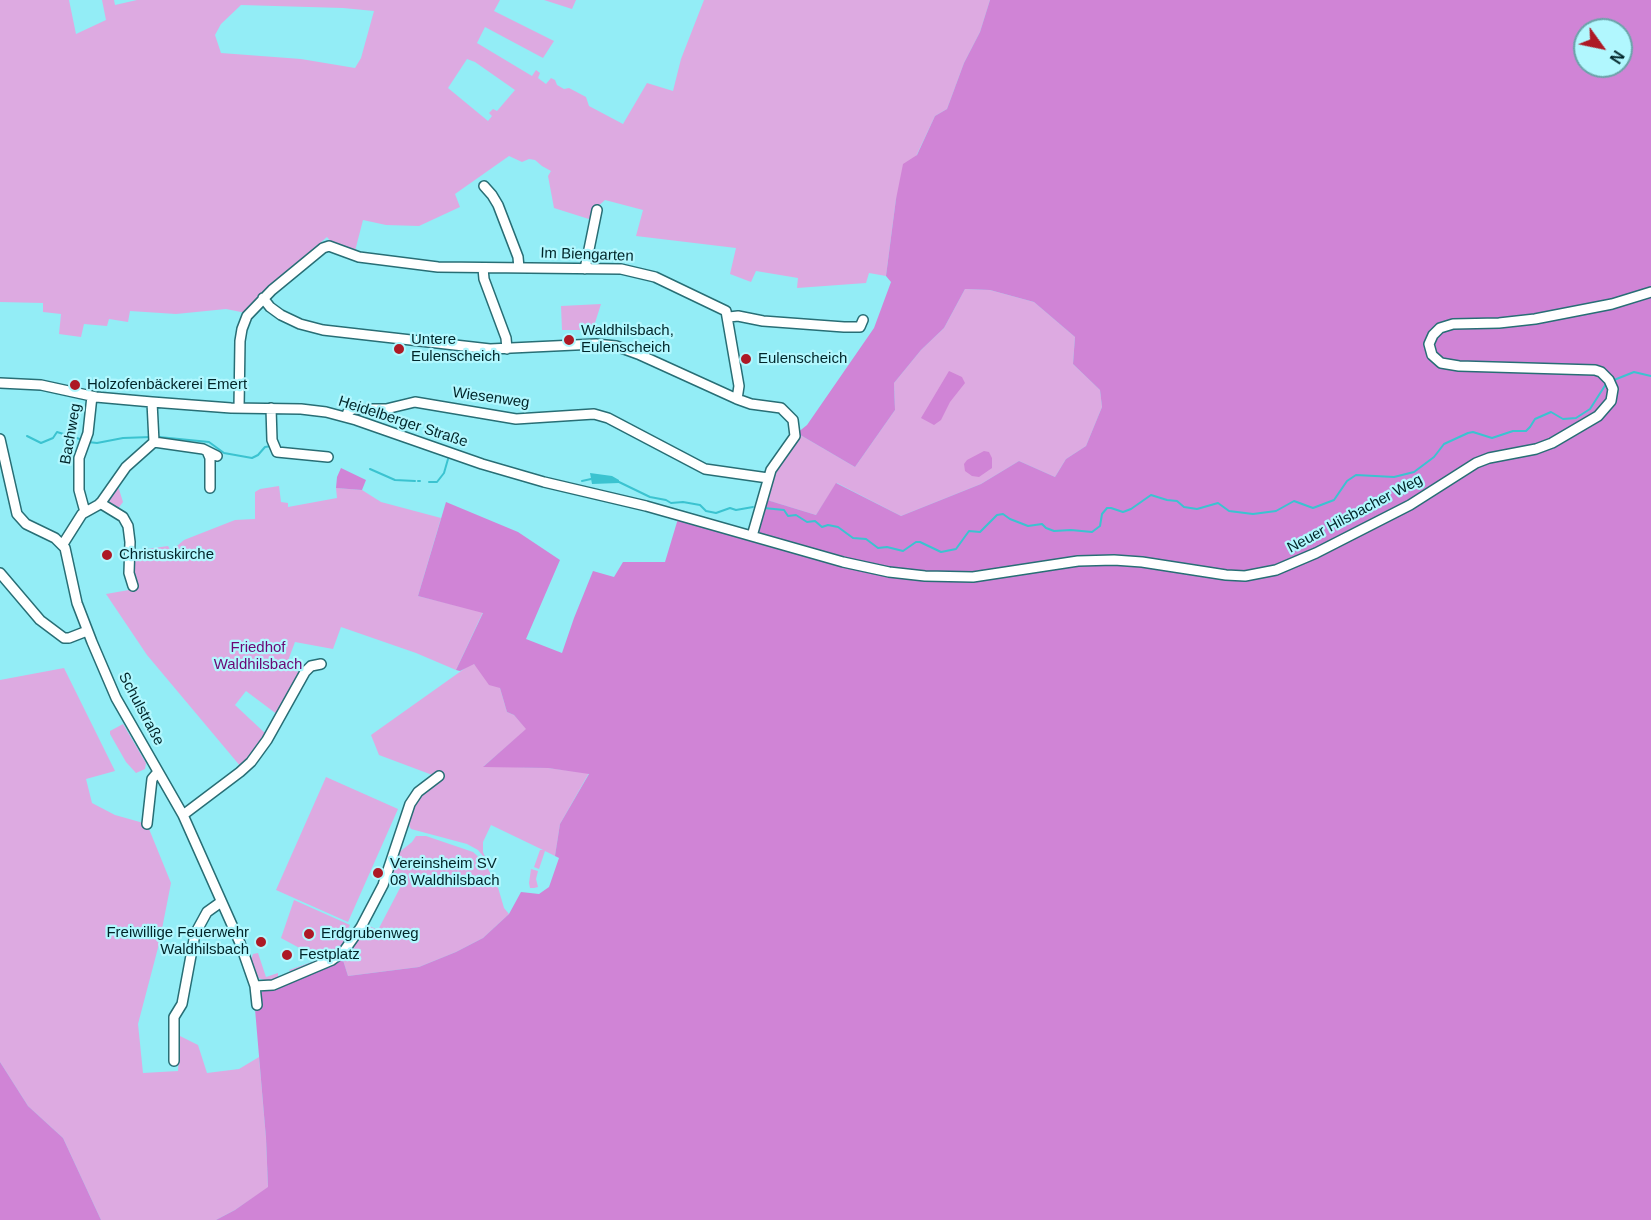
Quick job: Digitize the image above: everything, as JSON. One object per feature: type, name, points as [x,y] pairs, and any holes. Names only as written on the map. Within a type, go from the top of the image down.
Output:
[{"type":"street","points":[[484,186],[498,205],[518,257],[519,268]]},
{"type":"street","points":[[585,269],[597,210]]},
{"type":"street","name":"Im Biengarten","points":[[263,298],[323,248],[329,246],[369,259],[447,267],[629,270],[651,275],[721,307],[729,317]]},
{"type":"street","points":[[483,268],[484,279],[506,338],[507,349]]},
{"type":"street","name":"Neuer Hilsbacher Weg","points":[[752,536],[863,567],[925,576],[973,577],[1078,561],[1114,560],[1150,563],[1226,575],[1245,576],[1269,573],[1291,565],[1404,509],[1476,463],[1552,443],[1598,416],[1611,401],[1613,392],[1609,380],[1601,372],[1591,369],[1459,366],[1441,363],[1434,358],[1430,350],[1431,338],[1437,330],[1449,324],[1494,324],[1534,319],[1612,304],[1651,292]]},
{"type":"street","points":[[239,408],[242,329],[248,314],[263,298],[281,315],[317,329],[507,349],[596,344],[616,346],[736,399],[751,404],[779,407],[788,413],[794,422],[795,436],[775,463],[768,478],[752,536]]},
{"type":"street","points":[[736,399],[740,386],[729,317],[844,327],[860,327],[863,320]]},
{"type":"street","name":"Heidelberger Straße","points":[[0,383],[45,385],[92,396],[152,402],[316,410],[346,417],[461,457],[544,482],[646,506],[752,536]]},
{"type":"street","name":"Bachweg","points":[[85,512],[79,490],[79,456],[85,441],[92,396]]},
{"type":"street","points":[[0,439],[18,515],[28,525],[63,544],[75,523],[85,512],[100,503],[125,469],[154,442],[152,402]]},
{"type":"street","name":"Wiesenweg","points":[[346,417],[353,409],[388,409],[414,402],[520,419],[594,414],[608,418],[705,469],[768,478]]},
{"type":"street","points":[[271,408],[272,440],[277,452],[328,458]]},
{"type":"street","points":[[154,442],[207,451],[217,456]]},
{"type":"street","points":[[207,451],[210,458],[210,488]]},
{"type":"street","points":[[100,503],[123,517],[128,526],[129,573],[133,586]]},
{"type":"street","name":"Schulstraße","points":[[63,544],[68,554],[77,603],[87,631],[116,699],[183,815],[240,943],[255,986],[257,1005]]},
{"type":"street","points":[[0,573],[40,620],[65,638],[87,631]]},
{"type":"street","points":[[183,815],[251,762],[267,740],[305,672],[310,667],[321,664]]},
{"type":"street","points":[[147,824],[152,778],[158,772]]},
{"type":"street","points":[[255,986],[273,985],[332,960],[342,953],[361,927],[383,885],[410,804],[420,790],[439,776]]},
{"type":"street","points":[[174,1061],[174,1017],[182,1004],[195,934],[207,912],[221,902]]},
{"type":"green space","points":[[0,0],[69,0],[76,34],[106,20],[102,0],[114,0],[115,5],[137,0],[500,0],[494,11],[554,41],[543,58],[485,27],[477,43],[532,76],[536,70],[540,73],[538,78],[546,84],[551,78],[564,89],[569,88],[586,97],[589,106],[623,124],[647,83],[673,91],[681,59],[704,0],[990,0],[980,32],[964,63],[947,109],[935,116],[896,199],[886,276],[869,273],[866,283],[797,288],[798,278],[756,271],[751,282],[730,274],[736,248],[636,236],[643,210],[605,200],[596,208],[592,220],[554,208],[548,176],[551,171],[535,160],[529,159],[522,162],[509,156],[455,194],[460,207],[419,226],[386,225],[363,220],[355,251],[333,244],[327,237],[263,292],[246,313],[226,309],[176,314],[130,311],[128,322],[109,319],[107,326],[84,324],[81,337],[59,334],[61,314],[43,312],[43,303],[0,302]],"holes":[[[241,5],[343,8],[374,11],[361,58],[355,68],[301,59],[221,53],[215,35],[221,24]],[[467,59],[475,62],[515,90],[497,111],[493,109],[489,113],[492,116],[488,121],[448,88]]]},
{"type":"green space","points":[[544,0],[576,0],[572,9]]},
{"type":"green space","points":[[965,289],[990,290],[1034,302],[1075,337],[1073,364],[1100,390],[1102,407],[1086,446],[1066,459],[1055,477],[1019,461],[981,484],[901,516],[837,483],[816,515],[767,500],[768,478],[797,433],[855,467],[895,410],[894,383],[921,350],[944,328]]},
{"type":"green space","points":[[601,304],[594,326],[588,330],[562,330],[561,306]]},
{"type":"green space","points":[[118,486],[123,502],[117,510],[106,505],[108,495],[113,488]]},
{"type":"green space","name":"Friedhof Waldhilsbach","points":[[279,486],[281,502],[288,503],[288,507],[337,498],[336,488],[362,490],[381,502],[441,518],[418,596],[483,612],[456,670],[416,653],[341,627],[333,649],[295,642],[286,666],[299,672],[291,693],[278,715],[246,691],[235,705],[267,735],[241,767],[147,655],[106,594],[129,590],[131,566],[140,550],[168,546],[171,551],[184,540],[235,520],[255,519],[255,492]]},
{"type":"green space","points":[[474,664],[500,688],[507,712],[514,715],[527,729],[484,766],[548,768],[589,773],[560,824],[555,856],[545,851],[539,869],[534,867],[540,850],[543,850],[491,825],[483,842],[483,852],[487,861],[478,850],[467,844],[411,829],[407,822],[417,798],[435,776],[379,755],[371,735]]},
{"type":"green space","points":[[64,668],[115,771],[86,779],[92,803],[115,815],[147,824],[171,883],[159,944],[138,1024],[143,1073],[178,1071],[180,1036],[198,1045],[207,1073],[239,1069],[259,1057],[268,1188],[216,1220],[101,1220],[63,1138],[28,1106],[0,1062],[0,680]]},
{"type":"green space","points":[[123,724],[146,763],[145,769],[136,773],[126,762],[110,734],[110,731]]},
{"type":"green space","points":[[326,777],[398,809],[348,922],[276,890]]},
{"type":"green space","points":[[416,836],[426,836],[473,852],[483,861],[497,884],[504,908],[509,914],[483,938],[419,967],[348,976],[342,957],[367,925],[378,930],[401,886],[399,885],[401,878],[391,875],[397,854]]},
{"type":"green space","points":[[531,869],[538,871],[536,879],[538,887],[530,888]]},
{"type":"green space","points":[[294,900],[350,925],[348,929],[354,932],[335,955],[292,973],[289,970],[318,960],[281,938]]},
{"type":"green space","points":[[258,953],[266,977],[278,973],[278,979],[271,982],[258,978],[251,960],[253,954]]},
{"type":"shaded area","points":[[990,0],[1651,0],[1651,1220],[216,1220],[268,1187],[255,1009],[261,992],[313,973],[342,957],[348,976],[419,967],[483,938],[509,914],[521,892],[539,894],[549,887],[559,858],[555,856],[560,824],[589,774],[548,768],[483,767],[526,729],[514,715],[507,712],[500,688],[489,685],[474,664],[460,671],[456,670],[483,613],[418,596],[446,502],[518,532],[560,560],[526,639],[562,653],[593,571],[614,577],[623,562],[665,562],[680,512],[749,531],[767,500],[816,515],[836,483],[901,516],[981,484],[1019,461],[1055,477],[1066,459],[1086,446],[1102,407],[1100,390],[1073,364],[1075,337],[1034,302],[990,290],[965,289],[944,328],[921,350],[894,383],[895,410],[855,467],[797,433],[807,425],[874,328],[891,282],[886,276],[903,164],[917,155],[935,116],[947,109],[964,63],[980,32]]},
{"type":"shaded area","points":[[949,371],[962,377],[965,383],[950,402],[941,420],[934,425],[921,418]]},
{"type":"shaded area","points":[[984,451],[989,452],[992,458],[992,468],[979,477],[972,476],[965,471],[964,464]]},
{"type":"shaded area","points":[[341,468],[366,480],[362,490],[336,488]]},
{"type":"shaded area","points":[[0,1062],[28,1106],[63,1138],[101,1220],[0,1220]]},
{"type":"water","points":[[590,473],[612,476],[619,480],[619,483],[592,484]]},
{"type":"waterway","points":[[1614,380],[1634,372],[1651,376]]},
{"type":"waterway","points":[[764,508],[784,510],[788,516],[796,515],[807,522],[815,521],[822,527],[828,525],[838,527],[853,538],[866,539],[878,548],[887,547],[903,551],[916,542],[920,542],[941,552],[956,549],[969,531],[980,532],[997,515],[1003,514],[1028,526],[1042,524],[1054,531],[1092,532],[1100,526],[1102,514],[1107,508],[1123,512],[1151,495],[1177,501],[1184,507],[1197,509],[1218,503],[1229,511],[1253,514],[1276,511],[1294,501],[1313,508],[1334,500],[1347,481],[1356,475],[1394,477],[1414,472],[1434,457],[1444,444],[1468,433],[1473,432],[1492,438],[1513,431],[1526,431],[1535,419],[1551,412],[1563,419],[1576,418],[1590,409],[1606,384]]},
{"type":"waterway","points":[[27,436],[41,443],[53,438],[57,432],[83,440]]},
{"type":"waterway","points":[[88,442],[151,437]]},
{"type":"waterway","points":[[159,437],[209,442],[224,453],[252,458],[265,447],[271,446]]},
{"type":"waterway","points":[[429,482],[437,482],[444,473],[448,459]]},
{"type":"waterway","points":[[370,469],[395,480],[415,481]]},
{"type":"waterway","points":[[582,481],[591,479]]},
{"type":"waterway","points":[[619,482],[650,497],[671,503],[683,502],[700,505],[706,511],[716,513],[730,508],[736,510],[753,507]]},
{"type":"place","name":"Waldhilsbach, Eulenscheich","points":[[569,340]]},
{"type":"place","name":"Untere Eulenscheich","points":[[399,349]]},
{"type":"place","name":"Eulenscheich","points":[[746,359]]},
{"type":"place","name":"Holzofenbäckerei Emert","points":[[75,385]]},
{"type":"place","name":"Christuskirche","points":[[107,555]]},
{"type":"place","name":"Vereinsheim SV 08 Waldhilsbach","points":[[378,873]]},
{"type":"place","name":"Erdgrubenweg","points":[[309,934]]},
{"type":"place","name":"Freiwillige Feuerwehr Waldhilsbach","points":[[261,942]]},
{"type":"place","name":"Festplatz","points":[[287,955]]}]
